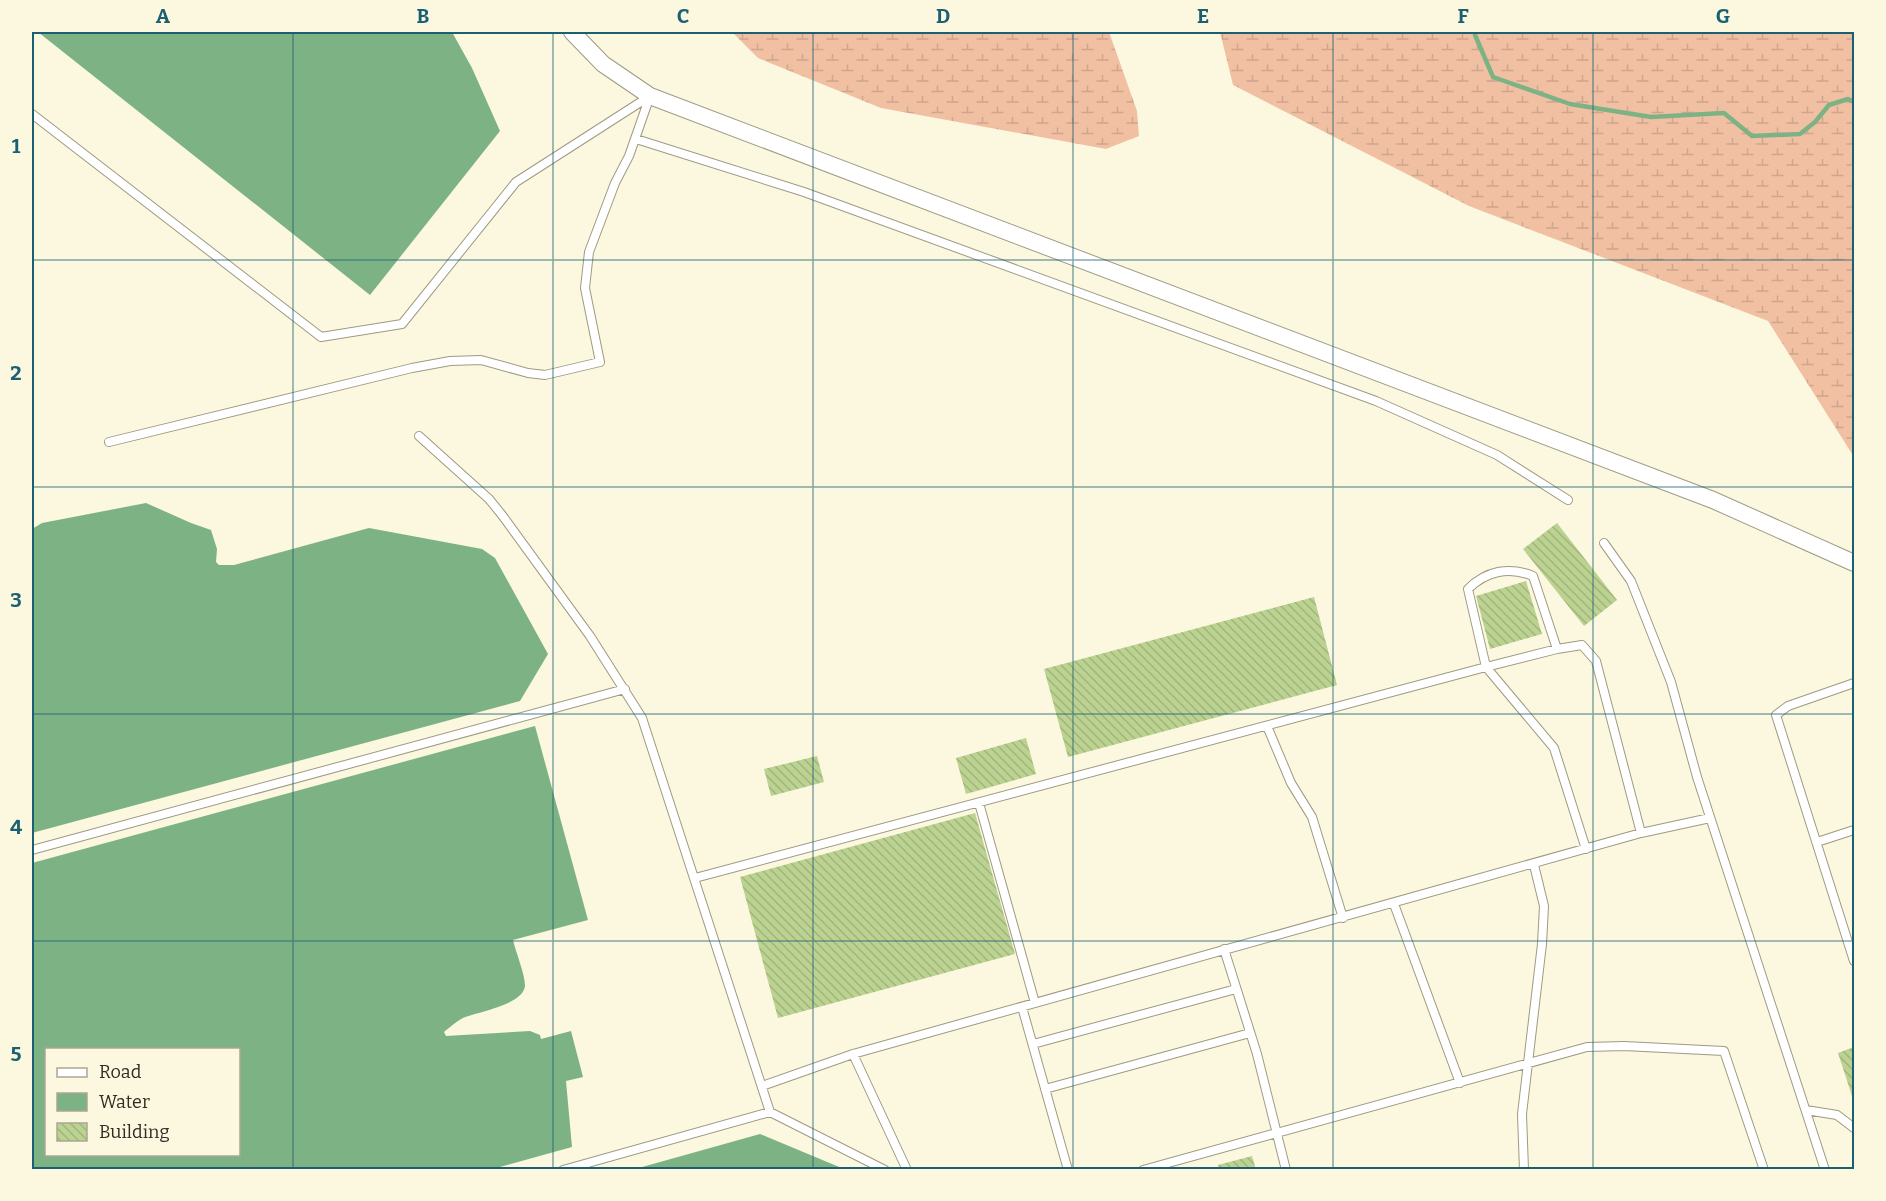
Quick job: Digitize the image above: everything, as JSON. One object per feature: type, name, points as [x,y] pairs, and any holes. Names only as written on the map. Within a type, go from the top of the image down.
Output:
[{"type":"street","points":[[572,32],[603,64],[650,96],[1702,496],[1854,563]]},
{"type":"lane","points":[[32,114],[321,337],[402,324],[516,182],[650,96]]},
{"type":"lane","points":[[109,442],[412,368],[481,360],[545,375],[600,362],[585,288],[589,252],[615,183],[636,139],[650,96]]},
{"type":"lane","points":[[636,139],[804,192],[1376,401],[1497,455],[1568,500]]},
{"type":"lane","points":[[419,436],[489,499],[590,636],[642,718],[770,1113]]},
{"type":"lane","points":[[1604,543],[1631,581],[1671,682],[1697,777],[1825,1170]]},
{"type":"lane","points":[[1557,649],[1533,576],[1518,570],[1493,574],[1479,579],[1468,589],[1486,667],[1554,748],[1586,849]]},
{"type":"lane","points":[[695,878],[1486,667],[1582,645],[1596,661],[1641,833]]},
{"type":"lane","points":[[1854,683],[1788,706],[1776,715],[1854,961]]},
{"type":"lane","points":[[32,850],[625,689]]},
{"type":"lane","points":[[1267,726],[1291,783],[1312,817],[1343,918]]},
{"type":"lane","points":[[979,803],[1035,1003]]},
{"type":"lane","points":[[762,1086],[853,1054],[1224,949],[1534,865],[1641,833],[1710,818]]},
{"type":"lane","points":[[1817,842],[1854,830]]},
{"type":"lane","points":[[1524,1170],[1522,1114],[1526,1064],[1542,944],[1544,906],[1534,865]]},
{"type":"lane","points":[[1394,903],[1460,1083]]},
{"type":"lane","points":[[1224,949],[1250,1033],[1286,1170]]},
{"type":"lane","points":[[1033,1044],[1236,989]]},
{"type":"lane","points":[[1022,1007],[1068,1170]]},
{"type":"lane","points":[[1046,1089],[1250,1033]]},
{"type":"lane","points":[[1143,1170],[1587,1047],[1624,1046],[1724,1051],[1764,1170]]},
{"type":"lane","points":[[853,1054],[907,1170]]},
{"type":"lane","points":[[1806,1110],[1837,1115],[1854,1128]]},
{"type":"lane","points":[[563,1170],[770,1113],[885,1170]]},
{"type":"green space","points":[[732,32],[1109,32],[1137,111],[1139,136],[1106,149],[881,108],[758,58]]},
{"type":"green space","points":[[1220,32],[1854,32],[1854,457],[1768,321],[1469,206],[1233,85]]},
{"type":"water","points":[[38,32],[452,32],[472,68],[500,131],[370,295]]},
{"type":"water","points":[[146,503],[211,530],[217,549],[216,562],[219,565],[234,565],[369,528],[482,549],[495,558],[548,654],[520,701],[32,833],[32,529],[42,523]]},
{"type":"water","points":[[535,726],[588,920],[513,940],[525,981],[522,993],[508,1003],[463,1018],[444,1032],[446,1036],[530,1031],[540,1035],[541,1039],[571,1031],[583,1077],[566,1081],[572,1147],[489,1170],[32,1169],[32,863]]},
{"type":"water","points":[[760,1134],[844,1169],[635,1169]]},
{"type":"building","points":[[1557,523],[1617,600],[1584,626],[1523,549]]},
{"type":"building","points":[[1526,581],[1542,634],[1490,649],[1476,596]]},
{"type":"building","points":[[1314,597],[1337,685],[1068,757],[1044,669]]},
{"type":"building","points":[[1026,738],[1036,774],[966,794],[956,758]]},
{"type":"building","points":[[817,756],[824,782],[771,796],[764,769]]},
{"type":"building","points":[[975,813],[1015,954],[778,1018],[740,877]]},
{"type":"building","points":[[1854,1047],[1854,1095],[1852,1096],[1838,1053]]},
{"type":"building","points":[[1252,1156],[1256,1170],[1219,1170],[1218,1165]]},
{"type":"waterway","points":[[1475,35],[1493,77],[1570,104],[1651,117],[1724,113],[1752,136],[1800,134],[1815,122],[1829,105],[1848,99],[1854,102]]}]
